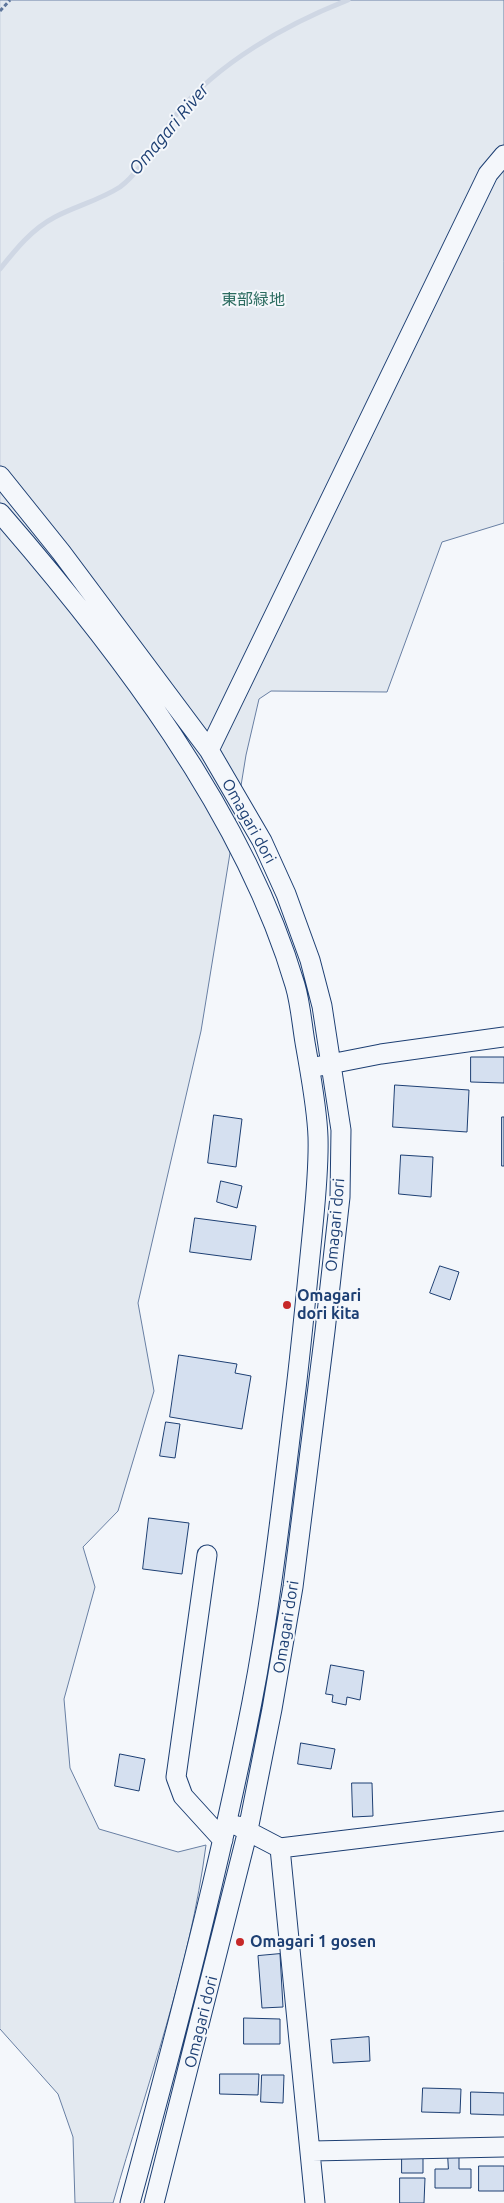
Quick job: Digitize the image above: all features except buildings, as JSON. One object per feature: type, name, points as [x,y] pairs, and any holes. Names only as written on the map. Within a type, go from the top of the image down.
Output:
[{"type":"street","points":[[209,750],[488,174],[504,155]]},
{"type":"street","name":"Omagari dori","points":[[0,476],[61,552],[209,750],[262,841],[286,894],[310,960],[322,1006],[341,1130],[340,1197],[293,1587],[272,1709],[248,1830],[154,2203]]},
{"type":"street","name":"Omagari dori","points":[[0,513],[59,582],[123,666],[181,749],[228,828],[267,904],[296,989],[310,1069],[318,1135],[316,1196],[304,1323],[272,1585],[252,1700],[227,1821],[175,2037],[130,2203]]},
{"type":"street","points":[[310,1069],[381,1054],[504,1037]]},
{"type":"street","points":[[207,1556],[176,1777],[184,1796],[222,1840]]},
{"type":"street","points":[[227,1821],[248,1830],[280,1848],[504,1821]]},
{"type":"street","points":[[280,1848],[312,2151],[315,2203]]},
{"type":"street","points":[[312,2151],[504,2147]]},
{"type":"path","points":[[0,11],[10,0]]},
{"type":"green space","name":"東部緑地","points":[[0,0],[504,0],[504,523],[442,542],[387,692],[271,691],[259,699],[246,755],[201,1031],[138,1303],[154,1391],[118,1511],[83,1547],[95,1587],[64,1699],[70,1768],[99,1829],[178,1852],[206,1845],[199,1891],[179,1981],[113,2203],[75,2203],[73,2137],[58,2094],[0,2029]]},
{"type":"waterway","name":"Omagari River","points":[[0,269],[39,227],[63,213],[112,192],[128,180],[143,163],[176,115],[212,78],[232,62],[278,33],[348,0]]},
{"type":"place","name":"Omagari dori kita","points":[[287,1305]]},
{"type":"place","name":"Omagari 1 gosen","points":[[240,1942]]}]
